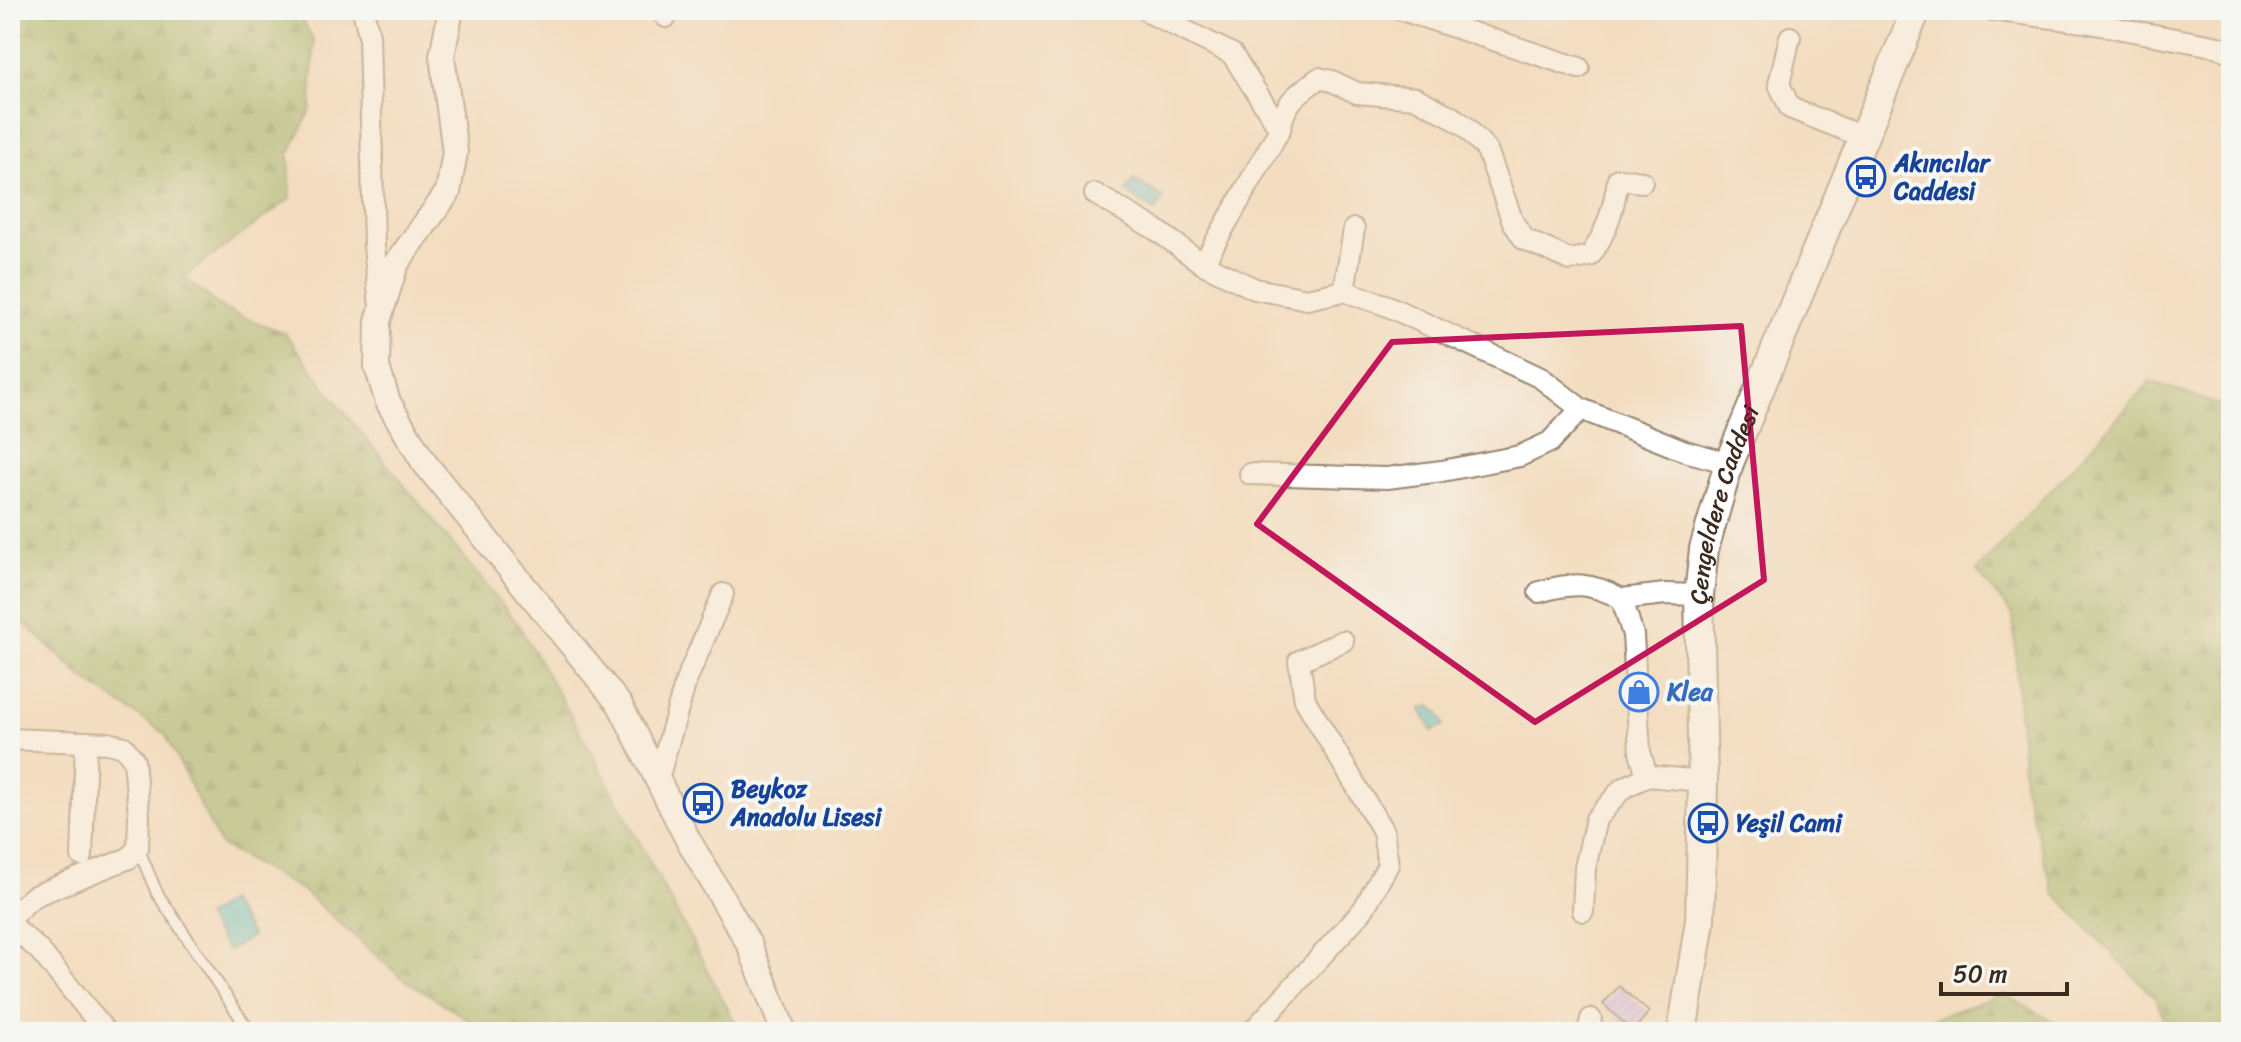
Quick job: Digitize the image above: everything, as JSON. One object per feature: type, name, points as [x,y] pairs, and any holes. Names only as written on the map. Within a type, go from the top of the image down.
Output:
[{"type":"main road","name":"Çengeldere Caddesi","points":[[1682,1032],[1700,921],[1703,781],[1699,595],[1704,549],[1729,463],[1916,10]]},
{"type":"street","points":[[363,10],[369,35],[373,233],[381,311]]},
{"type":"street","points":[[451,10],[442,56],[455,152],[448,192],[396,264],[378,321],[377,367],[388,402],[423,461],[620,705],[687,838],[749,944],[784,1032]]},
{"type":"street","points":[[1402,10],[1579,68]]},
{"type":"street","points":[[1992,10],[2084,22],[2219,47],[2231,53]]},
{"type":"street","points":[[1150,13],[1232,54],[1280,129]]},
{"type":"street","points":[[1790,37],[1779,84],[1790,108],[1863,137]]},
{"type":"street","points":[[1203,264],[1280,129],[1284,109],[1319,78],[1357,93],[1416,98],[1466,127],[1487,150],[1513,222],[1524,239],[1570,260],[1590,256],[1601,239],[1614,207],[1618,179],[1642,182]]},
{"type":"street","points":[[1095,194],[1155,229],[1203,264],[1255,289],[1307,299],[1344,291],[1388,306],[1541,378],[1581,409],[1685,451],[1729,463]]},
{"type":"street","points":[[1344,291],[1354,229]]},
{"type":"street","points":[[1250,474],[1387,478],[1520,456],[1550,442],[1581,409]]},
{"type":"street","points":[[1539,592],[1569,583],[1606,590],[1622,599],[1665,594],[1699,595]]},
{"type":"street","points":[[658,779],[686,681],[723,594]]},
{"type":"street","points":[[1622,599],[1633,635],[1640,752],[1647,776]]},
{"type":"street","points":[[1252,1032],[1363,910],[1388,865],[1383,831],[1305,700],[1299,661],[1343,641]]},
{"type":"street","points":[[10,739],[124,747],[134,760],[139,815],[138,848],[129,858],[34,896],[10,917]]},
{"type":"street","points":[[82,856],[86,742]]},
{"type":"street","points":[[1583,911],[1585,868],[1596,819],[1622,789],[1647,776],[1703,781]]},
{"type":"street","points":[[10,924],[40,951],[106,1032]]},
{"type":"lane","points":[[138,848],[157,893],[250,1032]]},
{"type":"highlighted area","points":[[1741,326],[1764,580],[1535,722],[1257,524],[1392,342]]},
{"type":"green space","points":[[10,10],[297,10],[314,42],[311,109],[289,154],[291,198],[184,277],[223,309],[285,333],[341,408],[518,624],[590,749],[740,1032],[488,1032],[401,977],[303,891],[220,845],[165,734],[84,679],[10,610],[10,101],[17,86]]},
{"type":"green space","points":[[2150,381],[2231,409],[2231,1032],[2169,1032],[2156,999],[2054,893],[2024,787],[2013,615],[1977,571]]},
{"type":"green space","points":[[2004,994],[2072,1032],[1917,1032],[1920,1023]]},
{"type":"water","points":[[1134,179],[1163,198],[1155,211],[1126,192]]},
{"type":"water","points":[[1430,706],[1439,713],[1444,725],[1432,731],[1421,709]]},
{"type":"water","points":[[229,901],[252,936],[228,951],[205,917]]},
{"type":"building","points":[[1619,986],[1649,1012],[1633,1031],[1603,1004]]},
{"type":"place","name":"Akıncılar Caddesi","points":[[1866,177]]},
{"type":"place","name":"Klea","points":[[1639,692]]},
{"type":"place","name":"Beykoz Anadolu Lisesi","points":[[703,803]]},
{"type":"place","name":"Yeşil Cami","points":[[1708,823]]}]
